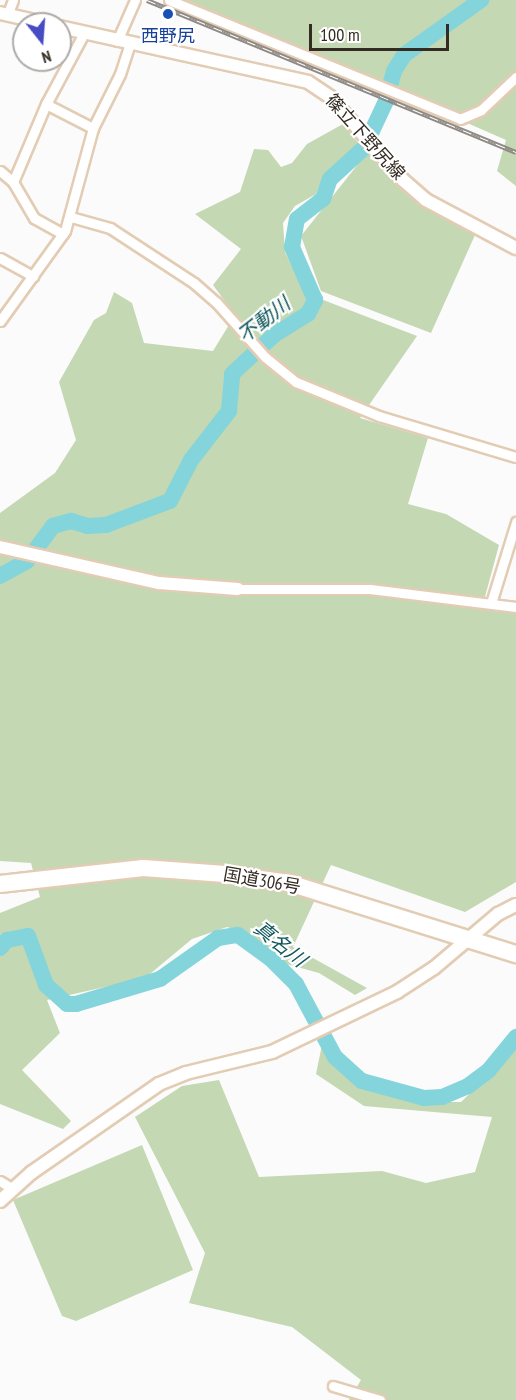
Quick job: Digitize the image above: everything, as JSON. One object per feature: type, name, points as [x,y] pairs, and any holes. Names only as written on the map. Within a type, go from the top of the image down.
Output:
[{"type":"highway","name":"国道306号","points":[[0,884],[143,868],[225,874],[289,883],[516,954]]},
{"type":"street","points":[[4,13],[13,0]]},
{"type":"street","points":[[169,0],[460,119],[481,110],[516,77]]},
{"type":"street","points":[[0,321],[63,234],[71,217],[93,128],[120,74],[132,1]]},
{"type":"street","name":"篠立下野尻線","points":[[72,30],[308,82],[330,97],[426,200],[516,248]]},
{"type":"street","points":[[13,182],[46,104],[84,33]]},
{"type":"street","points":[[46,104],[93,128]]},
{"type":"street","points":[[0,171],[13,182],[34,218],[63,234]]},
{"type":"street","points":[[71,217],[110,228],[164,262],[216,302],[261,352],[296,382],[422,430],[516,457]]},
{"type":"street","points":[[0,258],[33,276]]},
{"type":"street","points":[[491,603],[516,522]]},
{"type":"street","points":[[0,548],[159,583],[238,589],[370,589],[516,607]]},
{"type":"street","points":[[0,1201],[11,1188],[159,1084],[186,1073],[272,1052],[397,992],[498,914],[516,905]]},
{"type":"street","points":[[0,1181],[11,1188]]},
{"type":"street","points":[[333,1386],[380,1400]]},
{"type":"green space","points":[[187,0],[516,0],[516,186],[497,171],[506,140]]},
{"type":"green space","points":[[343,124],[359,144],[348,159],[325,174],[316,194],[295,206],[283,223],[285,252],[305,293],[417,336],[360,418],[428,438],[408,504],[446,514],[499,545],[482,608],[516,614],[516,882],[465,912],[331,865],[293,947],[367,988],[355,995],[319,973],[283,963],[251,935],[227,927],[192,939],[145,978],[47,1000],[60,1033],[22,1070],[71,1121],[63,1129],[0,1104],[0,913],[40,897],[31,863],[0,861],[0,513],[55,473],[76,440],[59,382],[94,320],[106,313],[114,292],[132,303],[144,343],[213,351],[235,315],[213,285],[241,249],[195,214],[240,192],[254,149],[268,150],[281,167],[292,163],[307,144]]},
{"type":"green space","points":[[370,149],[422,203],[475,235],[431,333],[321,291],[301,236]]},
{"type":"green space","points":[[323,1040],[334,1060],[360,1084],[393,1097],[430,1102],[461,1102],[516,1049],[516,1400],[349,1400],[361,1380],[292,1327],[189,1303],[205,1253],[135,1117],[182,1086],[219,1080],[259,1177],[382,1171],[426,1183],[475,1172],[492,1117],[364,1106],[316,1074]]},
{"type":"green space","points":[[142,1145],[193,1270],[76,1321],[62,1316],[13,1200]]},
{"type":"waterway","name":"不動川","points":[[0,576],[27,561],[53,526],[71,521],[87,526],[106,525],[170,501],[191,460],[229,411],[232,374],[274,335],[308,314],[315,300],[292,247],[297,219],[323,199],[330,179],[364,148],[386,101],[394,71],[404,55],[481,0]]},
{"type":"waterway","name":"真名川","points":[[0,948],[7,940],[28,936],[46,985],[67,1004],[76,1004],[160,979],[218,938],[238,935],[270,958],[296,984],[335,1057],[362,1081],[424,1098],[442,1097],[468,1086],[489,1070],[516,1037]]},
{"type":"railway","points":[[147,0],[516,152]]},
{"type":"place","name":"西野尻","points":[[168,14]]}]
